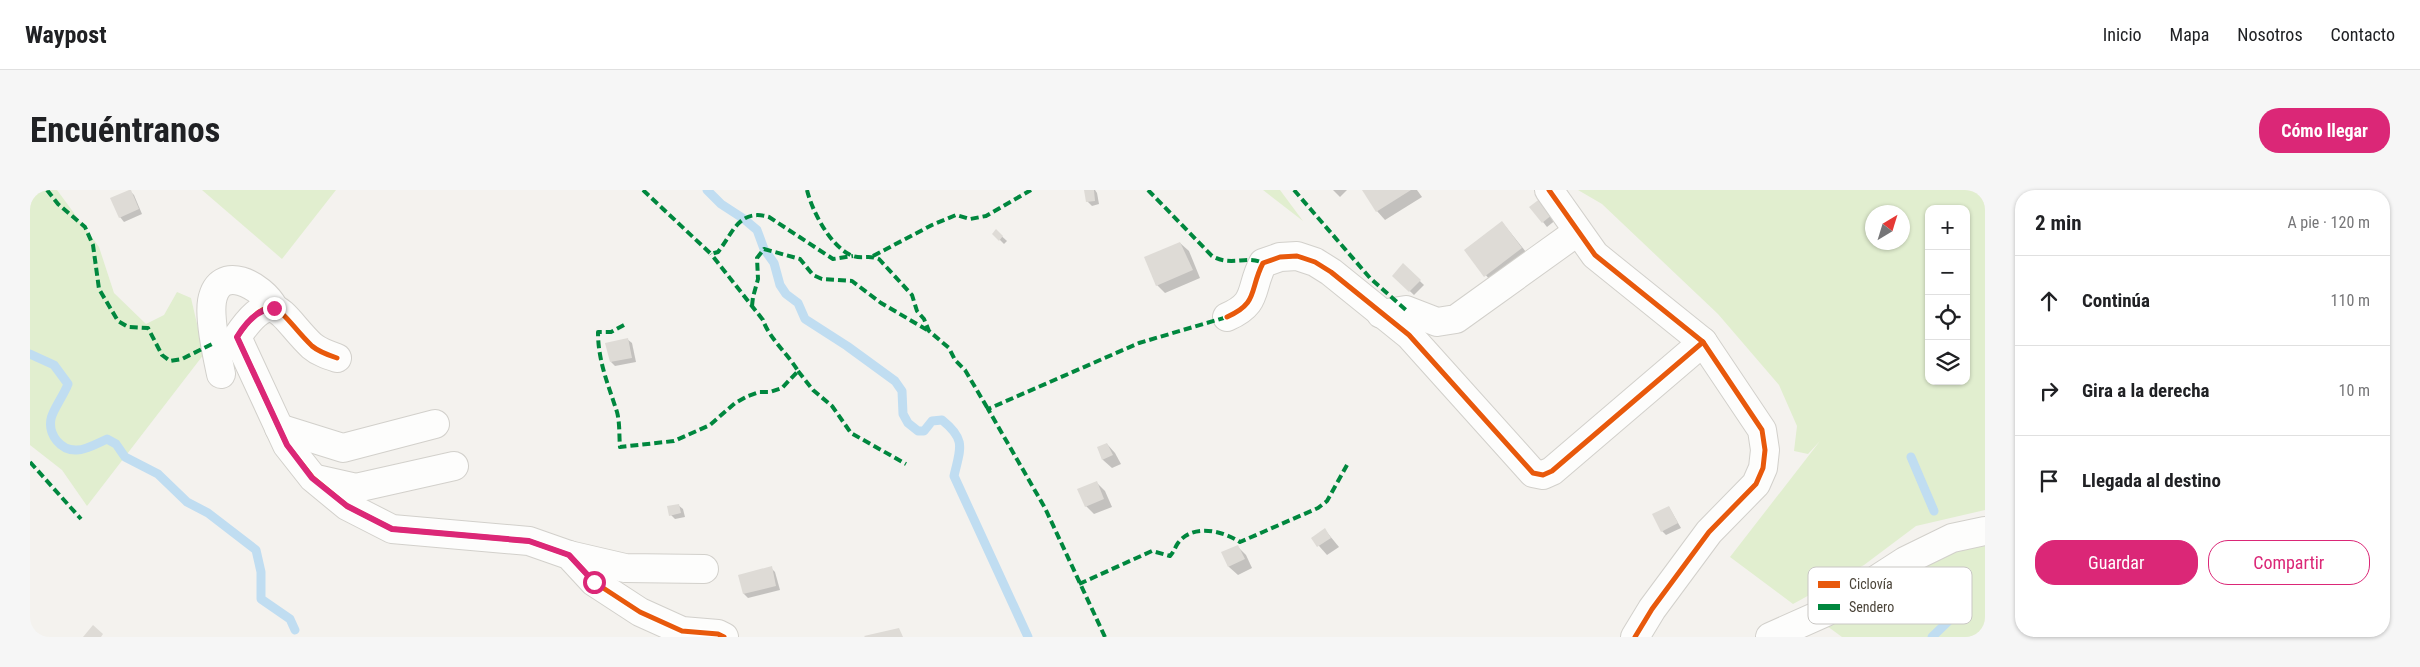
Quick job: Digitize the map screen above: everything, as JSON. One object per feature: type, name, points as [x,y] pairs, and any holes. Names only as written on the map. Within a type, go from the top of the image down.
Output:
[{"type":"street","points":[[1548,190],[1595,255],[1703,342],[1762,430],[1765,450],[1762,468],[1756,484],[1709,532],[1652,609],[1635,637]]},
{"type":"street","points":[[1381,314],[1406,310],[1437,322],[1456,319],[1577,232]]},
{"type":"street","points":[[1227,317],[1242,310],[1249,304],[1263,263],[1280,257],[1296,256],[1315,262],[1331,272],[1409,335],[1533,472],[1543,475],[1552,471],[1703,342]]},
{"type":"street","points":[[221,374],[214,343],[211,303],[214,293],[230,280],[237,279],[257,288],[274,308]]},
{"type":"street","points":[[337,358],[323,354],[313,346],[282,311],[274,308],[264,309],[244,326],[237,337],[287,445],[312,478],[347,506],[392,529],[529,541],[569,555],[625,568],[704,569]]},
{"type":"street","points":[[280,428],[343,448],[435,424]]},
{"type":"street","points":[[312,478],[356,488],[454,466]]},
{"type":"street","points":[[1896,567],[1952,538],[1985,531]]},
{"type":"street","points":[[569,555],[594,582],[640,612],[682,631],[718,634],[724,637]]},
{"type":"street","points":[[1770,637],[1808,620]]},
{"type":"green space","points":[[30,190],[57,190],[99,247],[114,293],[146,324],[164,315],[177,292],[191,298],[204,354],[87,506],[62,470],[30,445]]},
{"type":"green space","points":[[202,190],[336,190],[282,259]]},
{"type":"green space","points":[[1263,190],[1280,190],[1303,221]]},
{"type":"green space","points":[[1578,190],[1985,190],[1985,510],[1916,526],[1860,567],[1808,567],[1808,596],[1793,604],[1730,557],[1820,441],[1808,454],[1794,451],[1797,426],[1779,385],[1718,314],[1602,204]]},
{"type":"green space","points":[[1985,546],[1985,637],[1842,637],[1827,626],[1830,624],[1972,624],[1972,567],[1921,567],[1957,549]]},
{"type":"building","points":[[131,190],[139,209],[119,218],[110,198]]},
{"type":"building","points":[[1084,190],[1094,190],[1095,201],[1086,202]]},
{"type":"building","points":[[1362,190],[1411,190],[1376,212]]},
{"type":"building","points":[[1541,198],[1553,214],[1542,223],[1529,207]]},
{"type":"building","points":[[1502,221],[1522,248],[1484,277],[1464,250]]},
{"type":"building","points":[[996,229],[1003,236],[999,241],[992,234]]},
{"type":"building","points":[[1180,242],[1193,270],[1156,286],[1144,257]]},
{"type":"building","points":[[1403,263],[1421,280],[1409,292],[1392,276]]},
{"type":"building","points":[[628,338],[632,358],[610,362],[605,343]]},
{"type":"building","points":[[1107,443],[1113,455],[1102,460],[1097,447]]},
{"type":"building","points":[[1097,481],[1104,499],[1085,507],[1077,489]]},
{"type":"building","points":[[679,504],[681,513],[669,516],[667,506]]},
{"type":"building","points":[[1669,506],[1678,523],[1661,532],[1652,514]]},
{"type":"building","points":[[1325,528],[1331,538],[1317,547],[1311,538]]},
{"type":"building","points":[[1238,545],[1245,559],[1228,567],[1221,552]]},
{"type":"building","points":[[772,566],[776,586],[743,594],[738,575]]},
{"type":"building","points":[[93,625],[103,634],[101,637],[83,637]]},
{"type":"building","points":[[899,628],[903,637],[864,636]]},
{"type":"waterway","points":[[707,190],[721,204],[757,230],[764,249],[774,263],[780,285],[786,294],[798,303],[805,319],[847,346],[895,381],[902,391],[903,414],[908,423],[918,431],[924,431],[932,421],[942,420],[955,433],[960,445],[954,476],[1028,637]]},
{"type":"waterway","points":[[30,354],[54,365],[68,384],[51,419],[52,431],[57,441],[71,450],[81,450],[107,439],[116,444],[125,457],[158,474],[187,502],[208,513],[256,550],[261,572],[261,599],[290,619],[295,630]]},
{"type":"waterway","points":[[1911,457],[1934,511]]},
{"type":"waterway","points":[[1932,637],[1945,624]]},
{"type":"marked path","points":[[47,190],[58,204],[85,227],[93,245],[99,289],[118,321],[128,327],[148,328],[162,355],[170,361],[182,359],[214,343]]},
{"type":"marked path","points":[[643,190],[711,254],[718,252],[733,230],[744,219],[759,215],[769,217],[833,259],[853,256]]},
{"type":"marked path","points":[[807,190],[818,218],[837,245],[853,256],[879,259],[912,295],[917,311],[924,319],[929,331],[949,348],[955,360],[965,370],[988,409]]},
{"type":"marked path","points":[[873,256],[932,225],[956,215],[970,219],[986,216],[1031,190]]},
{"type":"marked path","points":[[1148,190],[1212,256],[1226,261],[1251,260],[1263,263]]},
{"type":"marked path","points":[[1294,190],[1370,278],[1406,310]]},
{"type":"marked path","points":[[752,306],[758,279],[757,258],[764,249],[800,259],[813,275],[822,279],[852,281],[881,303],[929,331]]},
{"type":"marked path","points":[[624,325],[611,332],[598,332],[602,363],[618,416],[620,447],[674,441],[710,425],[735,403],[748,396],[782,388],[798,371],[770,333],[763,320],[711,254]]},
{"type":"marked path","points":[[1105,637],[1045,508],[988,409],[1139,343],[1227,317]]},
{"type":"marked path","points":[[798,371],[813,390],[832,406],[851,433],[906,464]]},
{"type":"marked path","points":[[30,462],[81,519]]},
{"type":"marked path","points":[[1079,584],[1152,551],[1170,556],[1178,543],[1192,533],[1200,531],[1217,532],[1240,542],[1318,508],[1327,501],[1347,465]]},
{"type":"cycle path","points":[[1549,190],[1595,255],[1703,342],[1762,430],[1765,450],[1763,468],[1756,484],[1709,532],[1652,609],[1635,637]]},
{"type":"cycle path","points":[[1227,317],[1237,312],[1249,301],[1263,263],[1280,257],[1297,256],[1315,262],[1331,272],[1409,335],[1533,473],[1543,475],[1552,471],[1703,342]]},
{"type":"cycle path","points":[[337,358],[312,346],[284,316],[277,310],[269,308],[260,311],[250,320],[237,337],[287,445],[313,478],[347,506],[392,529],[529,541],[569,555],[594,582],[640,612],[682,631],[718,634],[724,637]]},
{"type":"route","points":[[274,308],[264,309],[244,326],[237,337],[287,445],[312,478],[347,506],[392,529],[529,541],[569,555],[594,582]]}]
